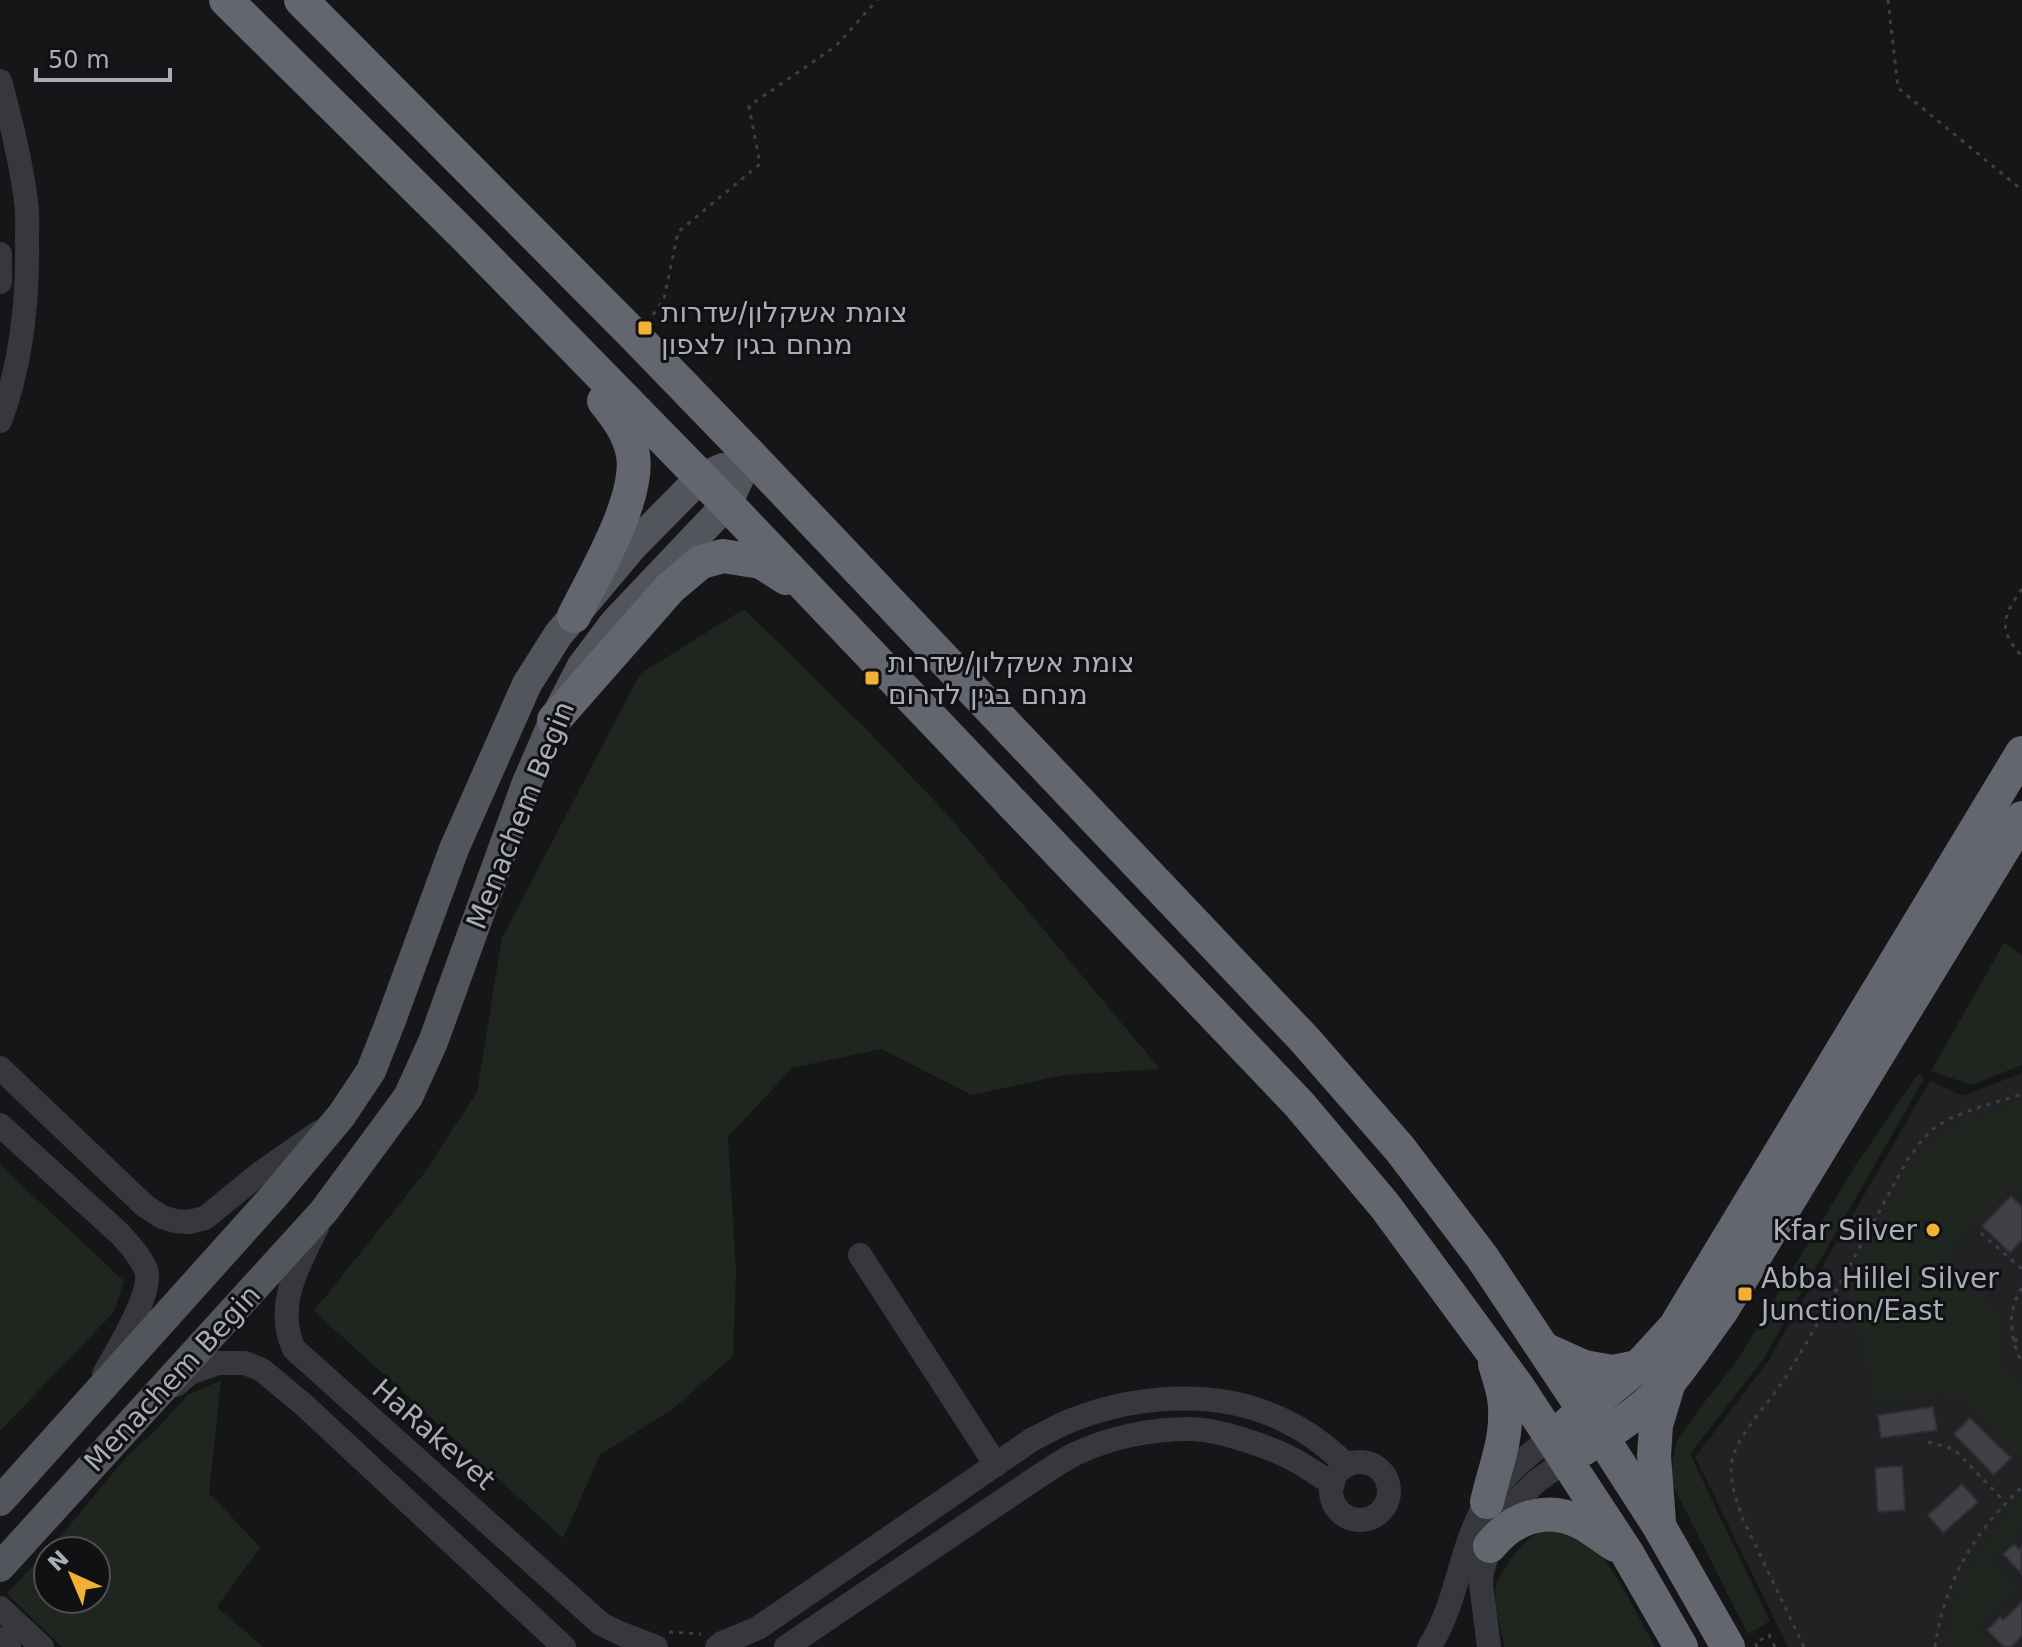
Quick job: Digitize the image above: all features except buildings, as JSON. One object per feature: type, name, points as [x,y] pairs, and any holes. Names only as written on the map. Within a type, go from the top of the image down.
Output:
[{"type":"highway","points":[[226,0],[467,238],[727,504],[1299,1104],[1385,1206],[1492,1352],[1627,1553],[1681,1647]]},
{"type":"highway","points":[[301,0],[750,455],[1314,1051],[1400,1149],[1482,1257],[1594,1424],[1659,1526],[1728,1647]]},
{"type":"highway","points":[[534,307],[625,428],[633,456],[632,484],[617,529],[574,616]]},
{"type":"highway","points":[[554,720],[670,588],[701,562],[723,556],[761,562],[814,597]]},
{"type":"highway","points":[[1594,1424],[1638,1367],[1675,1327],[2022,753]]},
{"type":"highway","points":[[1559,1448],[1594,1424],[1641,1409],[1669,1382],[1722,1310],[2022,818]]},
{"type":"highway","points":[[1544,1349],[1584,1367],[1613,1372],[1638,1367]]},
{"type":"highway","points":[[1487,1502],[1502,1451],[1506,1406],[1492,1352]]},
{"type":"highway","points":[[1659,1526],[1654,1456],[1656,1425],[1669,1382]]},
{"type":"highway","points":[[1480,1546],[1528,1517],[1552,1513],[1580,1522],[1627,1553]]},
{"type":"main road","name":"Menachem Begin","points":[[0,1501],[273,1197],[341,1116],[371,1071],[454,849],[527,684],[558,635],[632,547],[700,478],[750,455]]},
{"type":"main road","name":"Menachem Begin","points":[[2,1564],[324,1211],[408,1097],[433,1042],[526,785],[582,666],[615,622],[727,504],[750,455]]},
{"type":"street","points":[[0,81],[16,142],[27,204],[28,278],[21,339],[0,421]]},
{"type":"street","points":[[0,254],[0,282]]},
{"type":"street","points":[[0,1068],[145,1206],[175,1221],[205,1218],[259,1174],[341,1116]]},
{"type":"street","points":[[0,1125],[120,1234],[137,1253],[147,1273],[145,1296],[93,1395]]},
{"type":"street","name":"HaRakevet","points":[[324,1211],[286,1296],[287,1334],[294,1349],[601,1624],[656,1647]]},
{"type":"street","points":[[860,1255],[996,1465]]},
{"type":"street","points":[[120,1435],[190,1373],[218,1363],[245,1363],[262,1370],[564,1647]]},
{"type":"street","points":[[717,1647],[758,1628],[1033,1439],[1103,1409],[1166,1398],[1207,1400],[1269,1414],[1294,1425],[1329,1449],[1340,1475],[1259,1445],[1192,1429],[1132,1435],[1108,1441],[1075,1454],[1033,1480],[786,1647]]},
{"type":"street","points":[[1489,1647],[1480,1546],[1487,1502],[1503,1478],[1523,1459],[1559,1448]]},
{"type":"street","points":[[1429,1647],[1480,1546],[1537,1481],[1559,1448]]},
{"type":"street","points":[[0,1608],[42,1647]]},
{"type":"street","points":[[0,1639],[9,1647]]},
{"type":"path","points":[[633,334],[650,319],[664,299],[678,232],[760,164],[749,106],[836,46],[877,0]]},
{"type":"path","points":[[1888,0],[1898,88],[2022,190]]},
{"type":"path","points":[[2022,589],[2007,610],[2006,631],[2012,645],[2022,656]]},
{"type":"path","points":[[1804,1647],[1742,1517],[1731,1473],[1733,1456],[1741,1438],[1787,1375],[1908,1159],[1919,1145],[1932,1129],[1950,1119],[2022,1094]]},
{"type":"path","points":[[1981,1233],[2022,1269]]},
{"type":"path","points":[[2022,1288],[2010,1314],[2011,1331],[2022,1363]]},
{"type":"path","points":[[2014,1341],[2022,1338]]},
{"type":"path","points":[[1928,1442],[1954,1449],[2005,1502]]},
{"type":"path","points":[[1935,1647],[1939,1619],[1962,1560],[2005,1502],[2022,1487]]},
{"type":"path","points":[[1757,1647],[1755,1643],[1769,1635],[1775,1647]]},
{"type":"shaded area","points":[[744,609],[947,814],[1160,1069],[1064,1075],[972,1095],[881,1049],[792,1068],[728,1137],[736,1272],[733,1356],[674,1408],[600,1455],[563,1538],[314,1311],[425,1172],[477,1092],[502,938],[640,674]]},
{"type":"shaded area","points":[[2004,943],[2022,955],[2022,1065],[1971,1085],[1931,1071]]},
{"type":"shaded area","points":[[1919,1073],[1924,1079],[1764,1358],[1690,1454],[1770,1621],[1748,1634],[1671,1482],[1677,1441],[1735,1364],[1857,1163]]},
{"type":"shaded area","name":"Kfar Silver","points":[[2022,1073],[2022,1647],[1788,1647],[1695,1457],[1767,1363],[1930,1081],[1963,1096]]},
{"type":"shaded area","points":[[2022,1102],[2022,1196],[2010,1186],[1939,1262],[2000,1317],[1998,1348],[2001,1364],[2022,1386],[2022,1457],[1968,1401],[1935,1396],[1877,1404],[1847,1284],[1910,1170],[1928,1147],[1943,1133]]},
{"type":"shaded area","points":[[0,1165],[124,1281],[114,1312],[0,1431]]},
{"type":"shaded area","points":[[221,1380],[209,1493],[260,1547],[217,1607],[263,1647],[62,1647],[7,1594],[32,1567],[32,1615],[112,1615],[112,1535],[61,1535],[128,1455],[188,1395]]},
{"type":"shaded area","points":[[2022,1494],[2022,1529],[1991,1559],[2017,1586],[1976,1629],[1993,1647],[1947,1647],[1951,1612],[1963,1578]]},
{"type":"shaded area","points":[[1556,1525],[1593,1544],[1618,1579],[1655,1647],[1505,1647],[1496,1607],[1497,1581],[1526,1541]]},
{"type":"place","name":"צומת אשקלון/שדרות מנחם בגין לצפון","points":[[645,328]]},
{"type":"place","name":"צומת אשקלון/שדרות מנחם בגין לדרום","points":[[872,678]]},
{"type":"place","name":"Kfar Silver","points":[[1933,1230]]},
{"type":"place","name":"Abba Hillel Silver Junction/East","points":[[1745,1294]]}]
